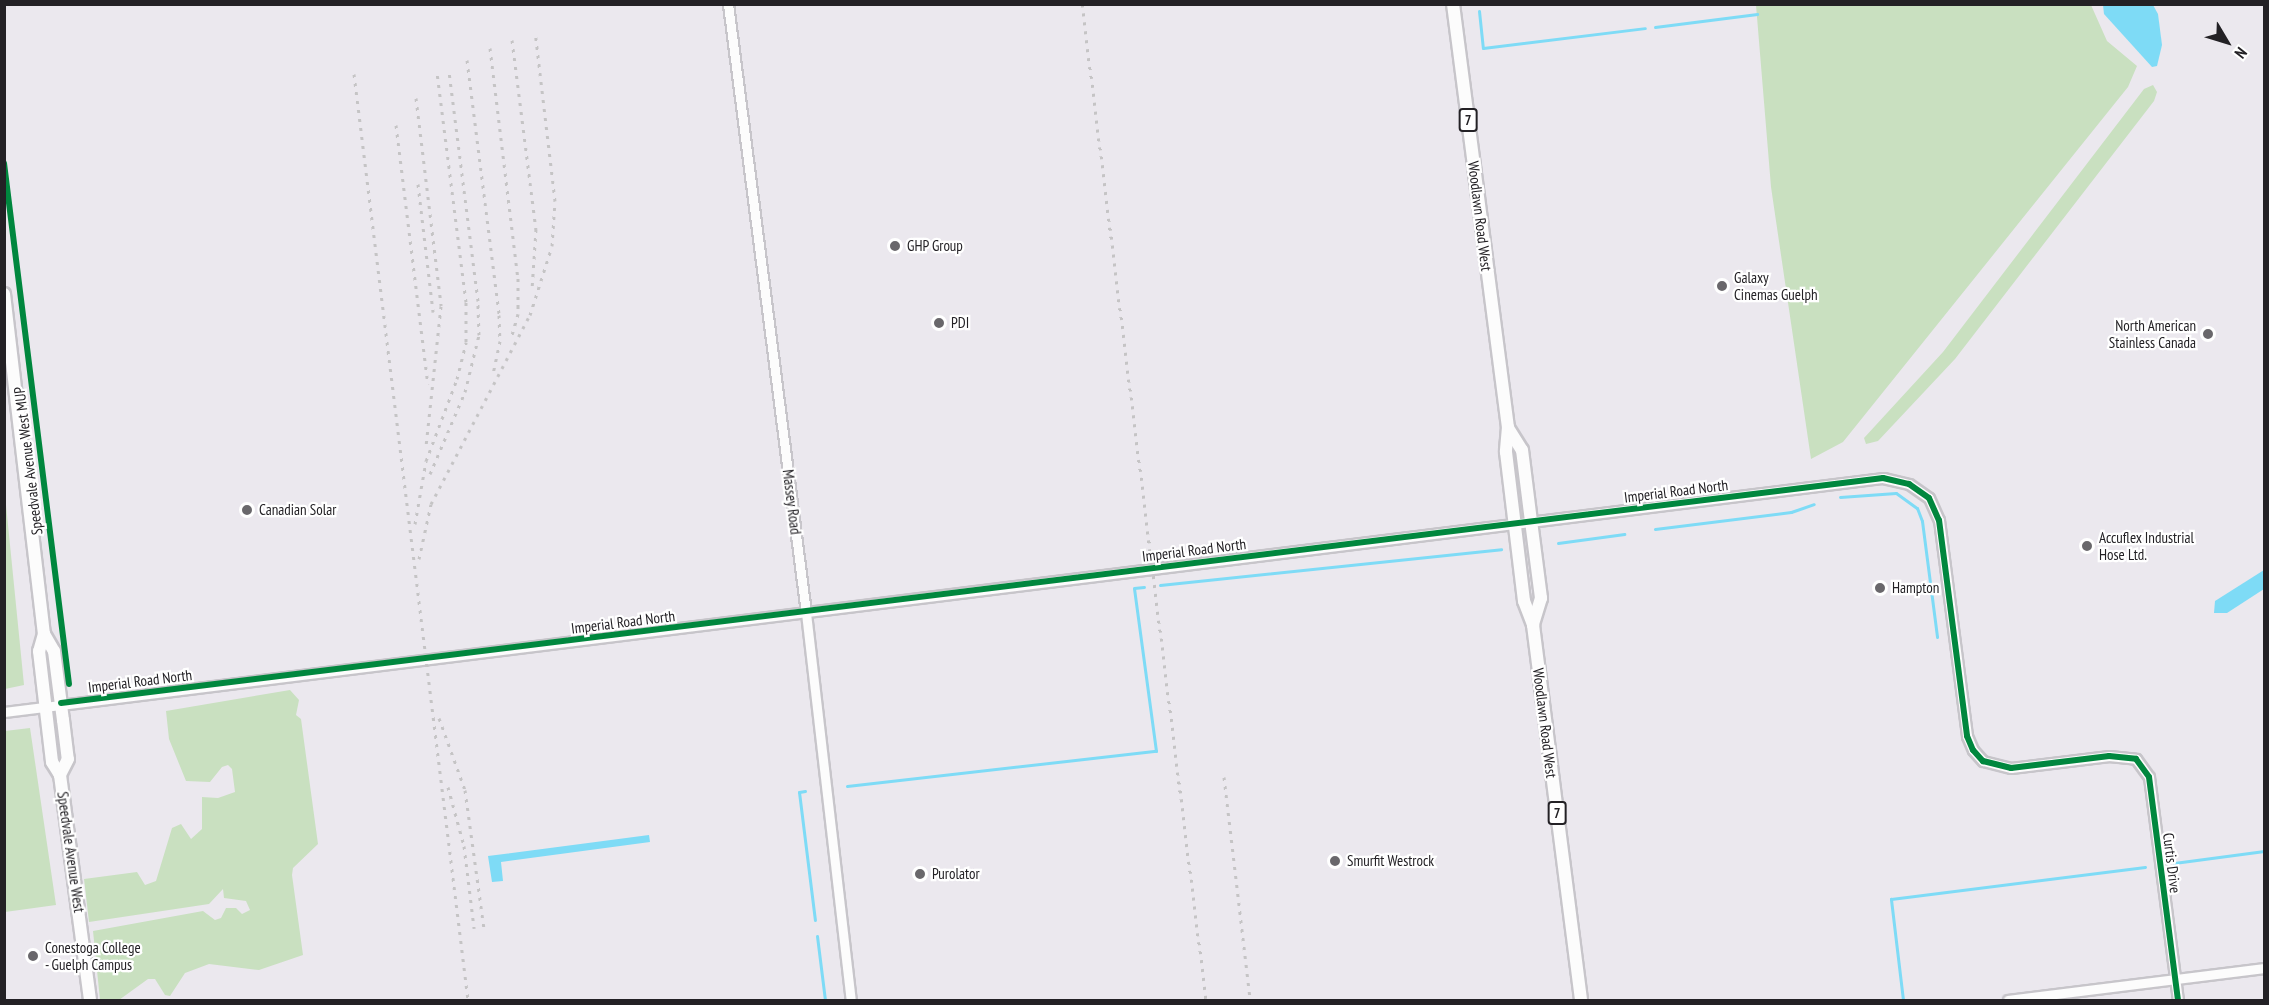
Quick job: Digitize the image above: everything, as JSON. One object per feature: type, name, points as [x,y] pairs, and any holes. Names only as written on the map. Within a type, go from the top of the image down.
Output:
[{"type":"main road","name":"Woodlawn Road West","points":[[1453,4],[1508,427],[1506,452],[1524,601],[1533,625],[1581,1000]]},
{"type":"main road","name":"Speedvale Avenue West","points":[[4,294],[44,634],[39,651],[45,705],[52,762],[60,775],[90,1000]]},
{"type":"main road","name":"Woodlawn Road West","points":[[1508,427],[1522,450],[1531,521],[1540,598],[1533,625]]},
{"type":"main road","name":"Speedvale Avenue West","points":[[44,634],[54,651],[68,759],[60,775]]},
{"type":"street","name":"Massey Road","points":[[728,4],[806,613],[851,1000]]},
{"type":"street","name":"Imperial Road North","points":[[4,712],[61,703],[806,613],[1883,478],[1909,484],[1929,498],[1939,520],[1967,736],[1973,750],[1983,761],[2011,768],[2109,756]]},
{"type":"street","name":"Curtis Drive","points":[[2109,756],[2136,759],[2149,777],[2178,1000]]},
{"type":"street","points":[[2008,1000],[2265,968]]},
{"type":"green space","points":[[1756,5],[2091,5],[2107,41],[2137,66],[2128,87],[1843,442],[1811,459],[1771,187]]},
{"type":"green space","points":[[2153,85],[2157,92],[2154,101],[1955,359],[1878,441],[1866,444],[1864,438],[1943,352],[2144,89]]},
{"type":"green space","points":[[4,485],[24,685],[5,689],[4,689]]},
{"type":"green space","points":[[290,690],[299,700],[296,715],[301,719],[318,844],[293,868],[292,875],[303,955],[259,970],[209,964],[185,973],[170,996],[165,995],[155,979],[148,979],[119,1000],[100,1000],[93,931],[203,911],[215,920],[221,918],[226,908],[236,908],[242,914],[250,910],[246,901],[224,898],[223,889],[209,904],[89,922],[84,879],[137,872],[145,885],[156,881],[172,828],[181,824],[191,839],[202,829],[202,797],[218,798],[235,792],[232,769],[228,765],[222,767],[210,782],[186,781],[169,739],[166,711]]},
{"type":"green space","points":[[30,728],[56,905],[5,912],[5,731]]},
{"type":"water","points":[[2103,5],[2153,5],[2158,14],[2162,45],[2157,66],[2152,67],[2104,14]]},
{"type":"water","points":[[2264,570],[2264,589],[2227,613],[2214,613],[2215,601]]},
{"type":"water","points":[[649,835],[650,842],[501,862],[503,881],[492,882],[488,856]]},
{"type":"waterway","points":[[1479,11],[1483,48],[1645,28]]},
{"type":"waterway","points":[[1655,27],[1757,14]]},
{"type":"waterway","points":[[1840,497],[1896,493],[1917,508],[1922,521],[1937,637]]},
{"type":"waterway","points":[[1655,529],[1791,512],[1814,504]]},
{"type":"waterway","points":[[1558,543],[1624,534]]},
{"type":"waterway","points":[[1160,585],[1501,549]]},
{"type":"waterway","points":[[847,786],[1156,751],[1134,588],[1144,587]]},
{"type":"waterway","points":[[805,791],[799,792],[815,920]]},
{"type":"waterway","points":[[2174,863],[2264,851]]},
{"type":"waterway","points":[[1903,1000],[1891,899],[2145,867]]},
{"type":"waterway","points":[[817,936],[825,1000]]},
{"type":"railway","points":[[1082,4],[1206,1000]]},
{"type":"railway","points":[[419,559],[431,504],[530,315],[552,246],[555,201],[535,32]]},
{"type":"railway","points":[[512,40],[536,229],[532,290]]},
{"type":"railway","points":[[490,48],[518,278],[518,314],[511,339]]},
{"type":"railway","points":[[467,60],[499,315],[500,341],[493,375]]},
{"type":"railway","points":[[430,474],[465,392],[479,335],[478,301],[449,71]]},
{"type":"railway","points":[[354,74],[468,1000]]},
{"type":"railway","points":[[415,524],[426,461],[457,379],[466,342],[466,302],[437,74]]},
{"type":"railway","points":[[416,98],[441,306],[426,447]]},
{"type":"railway","points":[[396,125],[428,384]]},
{"type":"railway","points":[[418,184],[433,312]]},
{"type":"railway","points":[[439,718],[465,790],[484,928]]},
{"type":"railway","points":[[1224,777],[1250,1000]]},
{"type":"railway","points":[[448,787],[464,846],[474,928]]},
{"type":"cycle path","name":"Speedvale Avenue West MUP","points":[[4,163],[69,684]]},
{"type":"cycle path","points":[[61,703],[1883,478],[1909,484],[1929,498],[1939,520],[1967,736],[1973,750],[1983,761],[2011,768],[2109,756],[2136,759],[2149,777],[2178,1000]]},
{"type":"place","name":"GHP Group","points":[[895,246]]},
{"type":"place","name":"Galaxy Cinemas Guelph","points":[[1722,286]]},
{"type":"place","name":"PDI","points":[[939,323]]},
{"type":"place","name":"North American Stainless Canada","points":[[2208,334]]},
{"type":"place","name":"Canadian Solar","points":[[247,510]]},
{"type":"place","name":"Accuflex Industrial Hose Ltd.","points":[[2087,546]]},
{"type":"place","name":"Hampton","points":[[1880,588]]},
{"type":"place","name":"Smurfit Westrock","points":[[1335,861]]},
{"type":"place","name":"Purolator","points":[[920,874]]},
{"type":"place","name":"Conestoga College - Guelph Campus","points":[[33,956]]}]
